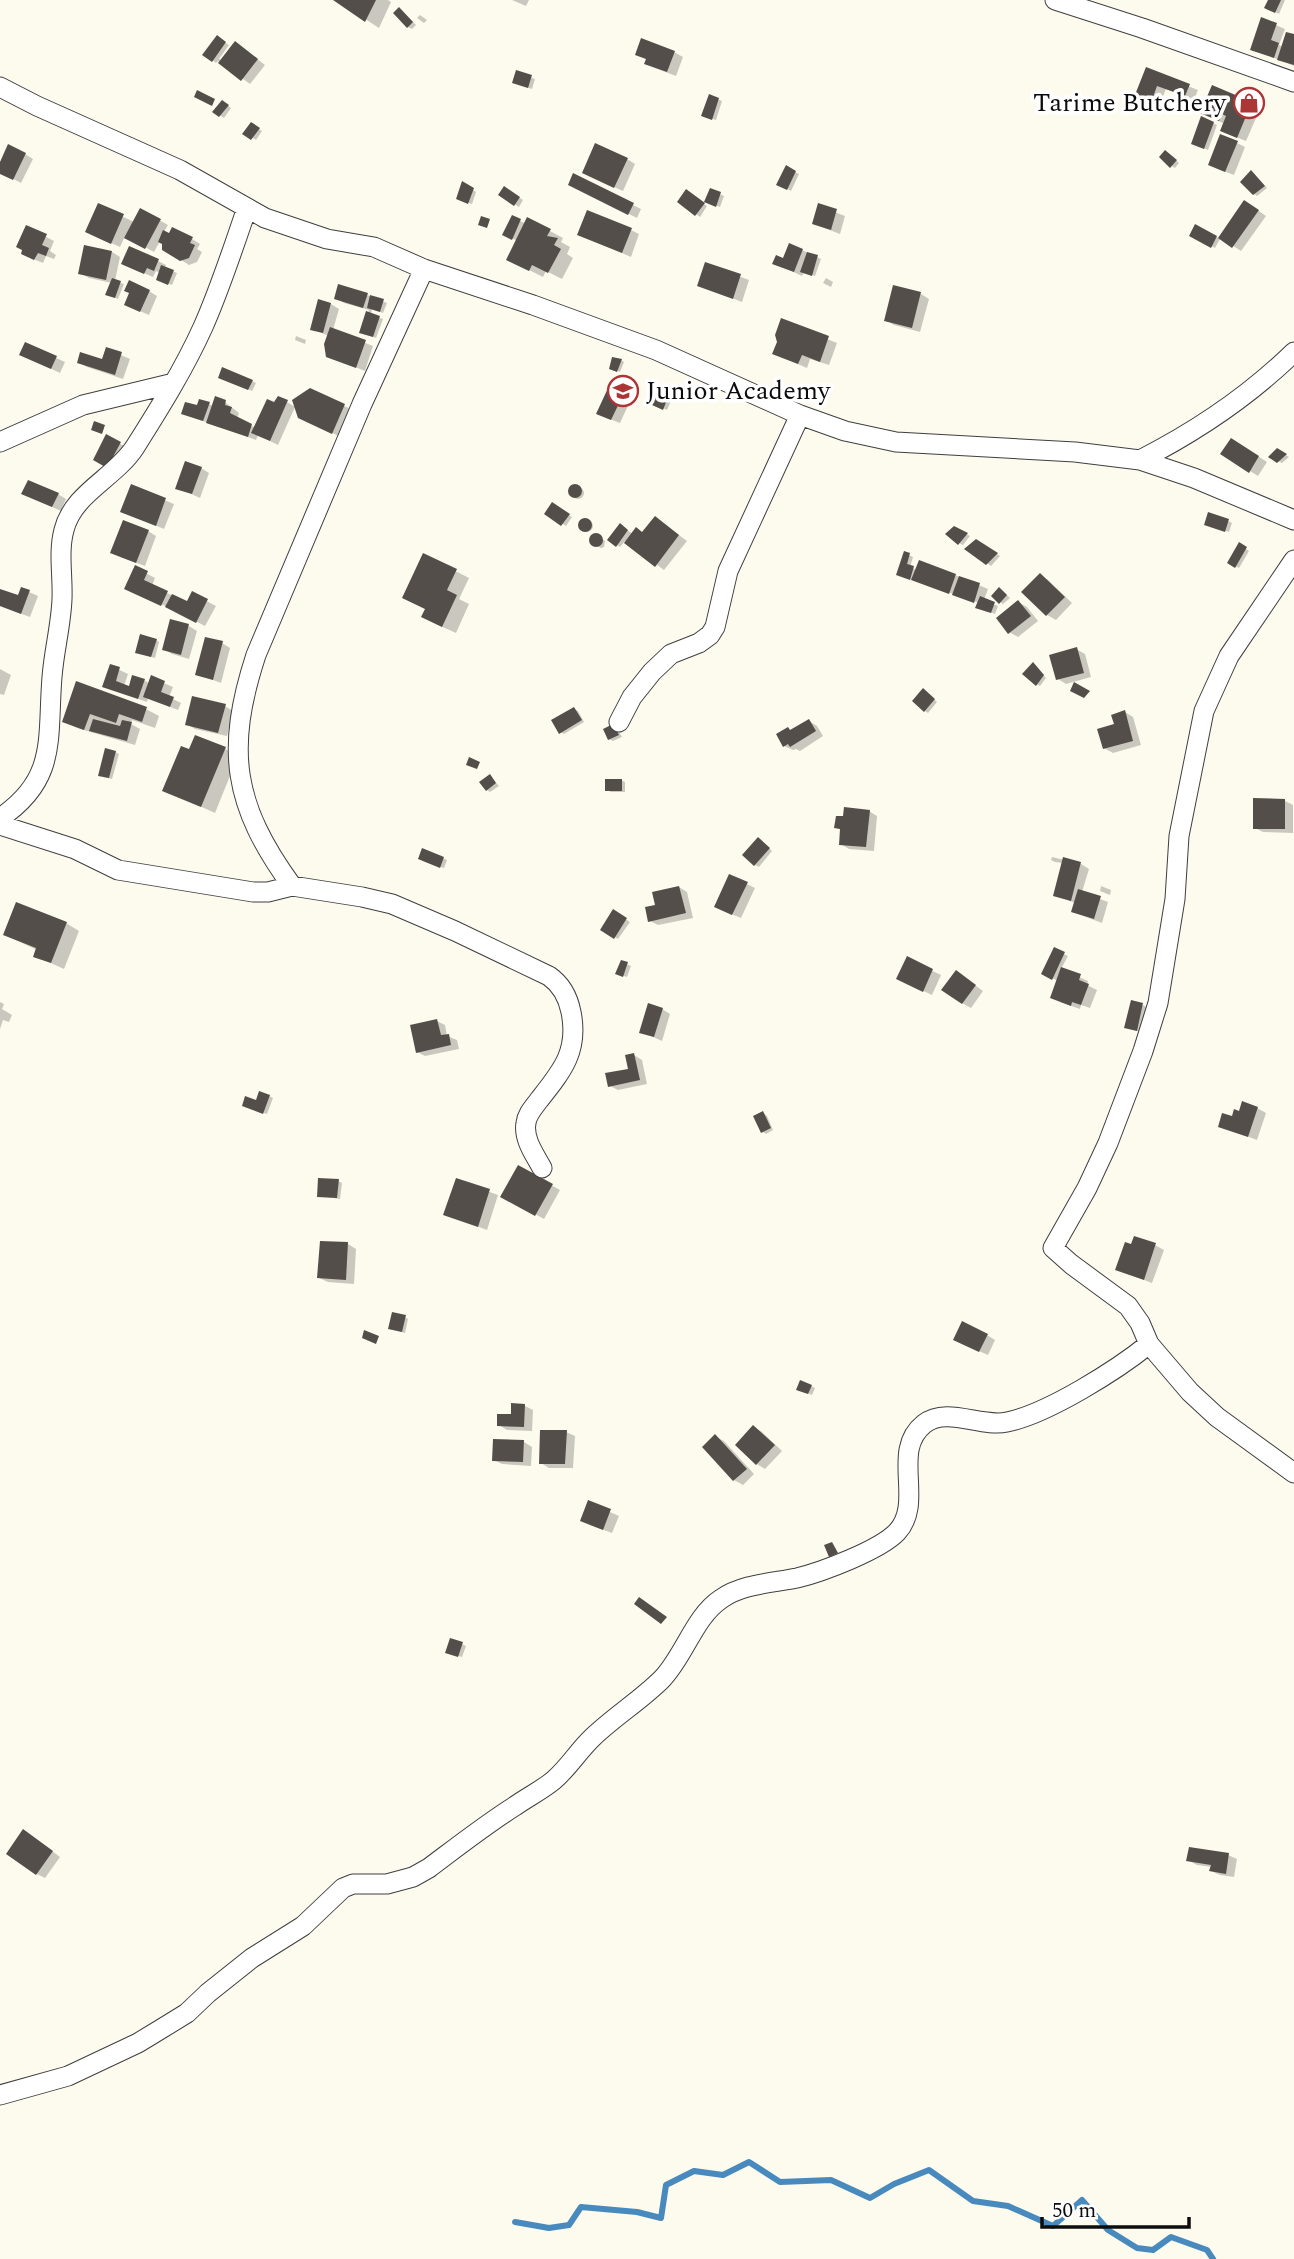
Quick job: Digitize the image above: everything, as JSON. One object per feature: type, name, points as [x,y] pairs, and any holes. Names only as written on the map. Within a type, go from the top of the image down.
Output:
[{"type":"street","points":[[1055,0],[1294,82]]},
{"type":"street","points":[[0,87],[180,170],[265,218],[327,239],[374,247],[424,269],[656,350],[800,415],[845,431],[896,442],[1075,452],[1140,460],[1194,478],[1294,520]]},
{"type":"street","points":[[0,818],[29,794],[38,779],[47,753],[52,676],[62,600],[62,540],[68,518],[82,498],[126,460],[174,383],[211,309],[247,208]]},
{"type":"street","points":[[292,886],[265,846],[244,800],[237,763],[243,695],[256,655],[362,404],[424,269]]},
{"type":"street","points":[[1140,460],[1200,425],[1251,389],[1294,352]]},
{"type":"street","points":[[0,442],[83,405],[174,383]]},
{"type":"street","points":[[619,722],[632,697],[652,672],[671,654],[699,643],[715,627],[728,571],[800,415]]},
{"type":"street","points":[[1294,560],[1229,656],[1203,711],[1179,836],[1175,899],[1158,1003],[1108,1143],[1087,1188],[1052,1248],[1128,1306],[1149,1343],[1190,1392],[1217,1417],[1294,1473]]},
{"type":"street","points":[[0,825],[75,849],[106,865],[132,873],[253,892],[268,892],[292,886],[362,897],[406,908],[557,982],[570,1005],[573,1022],[571,1048],[565,1067],[531,1110],[525,1125],[527,1137],[542,1168]]},
{"type":"street","points":[[0,2095],[68,2076],[150,2036],[187,2013],[252,1958],[303,1926],[343,1888],[353,1884],[387,1884],[401,1881],[429,1868],[555,1779],[595,1734],[662,1679],[688,1644],[707,1611],[719,1600],[751,1587],[816,1573],[857,1557],[889,1538],[897,1532],[908,1513],[910,1447],[919,1428],[927,1421],[943,1417],[995,1423],[1025,1418],[1125,1363],[1149,1343]]},
{"type":"building","points":[[333,0],[376,0],[365,22]]},
{"type":"building","points":[[1268,0],[1281,0],[1275,13],[1264,8]]},
{"type":"building","points":[[399,7],[413,22],[407,28],[393,13]]},
{"type":"building","points":[[1261,17],[1277,23],[1271,40],[1279,43],[1274,58],[1250,50]]},
{"type":"building","points":[[1286,32],[1294,34],[1294,65],[1277,60]]},
{"type":"building","points":[[217,35],[226,42],[212,62],[202,55]]},
{"type":"building","points":[[641,38],[675,51],[667,72],[644,64],[646,59],[635,55]]},
{"type":"building","points":[[235,41],[258,59],[241,81],[218,63]]},
{"type":"building","points":[[1146,67],[1190,84],[1185,96],[1157,86],[1148,111],[1131,105]]},
{"type":"building","points":[[516,70],[532,75],[528,88],[512,83]]},
{"type":"building","points":[[1212,85],[1252,102],[1237,138],[1220,131],[1226,116],[1222,114],[1219,121],[1200,113]]},
{"type":"building","points":[[197,90],[215,99],[212,106],[194,97]]},
{"type":"building","points":[[709,94],[719,98],[712,120],[701,116]]},
{"type":"building","points":[[222,100],[229,105],[219,117],[212,112]]},
{"type":"building","points":[[1201,116],[1214,122],[1204,149],[1191,144]]},
{"type":"building","points":[[251,122],[260,128],[251,140],[242,134]]},
{"type":"building","points":[[1220,134],[1238,141],[1225,172],[1208,165]]},
{"type":"building","points":[[595,143],[628,158],[614,188],[582,173]]},
{"type":"building","points":[[8,144],[26,153],[13,180],[0,174],[0,162]]},
{"type":"building","points":[[1165,150],[1177,160],[1170,168],[1159,157]]},
{"type":"building","points":[[786,165],[796,171],[787,190],[776,185]]},
{"type":"building","points":[[1251,170],[1265,186],[1253,195],[1240,182]]},
{"type":"building","points":[[573,173],[634,203],[628,215],[568,185]]},
{"type":"building","points":[[462,181],[474,188],[468,204],[456,199]]},
{"type":"building","points":[[504,186],[520,197],[514,206],[498,195]]},
{"type":"building","points":[[710,188],[721,192],[716,207],[704,202]]},
{"type":"building","points":[[686,189],[705,203],[695,216],[677,202]]},
{"type":"building","points":[[1244,200],[1259,210],[1232,248],[1218,238]]},
{"type":"building","points":[[98,203],[124,214],[111,244],[85,232]]},
{"type":"building","points":[[818,203],[837,209],[831,230],[812,224]]},
{"type":"building","points":[[140,208],[161,219],[145,249],[124,238]]},
{"type":"building","points":[[587,210],[632,228],[622,253],[577,235]]},
{"type":"building","points":[[512,215],[521,219],[512,240],[502,235]]},
{"type":"building","points":[[481,216],[490,219],[487,228],[478,225]]},
{"type":"building","points":[[527,217],[551,229],[547,236],[558,238],[554,245],[561,249],[548,273],[532,265],[529,271],[506,260]]},
{"type":"building","points":[[1195,224],[1217,236],[1211,248],[1189,236]]},
{"type":"building","points":[[26,225],[47,234],[42,245],[49,248],[46,256],[38,253],[34,260],[21,254],[22,250],[16,247]]},
{"type":"building","points":[[172,227],[193,237],[190,243],[195,245],[189,258],[180,261],[162,250],[162,244],[158,242],[163,230],[169,233]]},
{"type":"building","points":[[789,243],[803,249],[794,272],[772,264],[776,255],[783,258]]},
{"type":"building","points":[[84,245],[112,251],[106,280],[78,274]]},
{"type":"building","points":[[129,246],[159,259],[154,271],[147,268],[144,274],[121,264]]},
{"type":"building","points":[[807,252],[818,255],[812,276],[800,272]]},
{"type":"building","points":[[705,262],[741,274],[733,299],[697,286]]},
{"type":"building","points":[[161,265],[174,270],[168,285],[156,280]]},
{"type":"building","points":[[112,278],[121,281],[115,298],[105,295]]},
{"type":"building","points":[[129,280],[150,290],[140,312],[124,305],[129,293],[124,291]]},
{"type":"building","points":[[338,284],[368,293],[363,308],[334,299]]},
{"type":"building","points":[[893,285],[921,292],[912,328],[884,321]]},
{"type":"building","points":[[370,295],[384,299],[380,312],[367,308]]},
{"type":"building","points":[[318,299],[331,303],[323,333],[310,330]]},
{"type":"building","points":[[366,311],[380,316],[373,337],[359,333]]},
{"type":"building","points":[[781,318],[829,336],[820,362],[802,355],[798,364],[772,354]]},
{"type":"building","points":[[330,327],[366,340],[356,368],[326,357],[324,344]]},
{"type":"building","points":[[25,342],[57,356],[51,369],[19,355]]},
{"type":"building","points":[[106,347],[122,352],[115,375],[77,363],[80,352],[102,359]]},
{"type":"building","points":[[612,357],[622,359],[617,372],[609,369]]},
{"type":"building","points":[[222,367],[253,380],[248,390],[218,378]]},
{"type":"building","points":[[609,386],[624,393],[611,420],[596,414]]},
{"type":"building","points":[[310,388],[345,404],[332,434],[298,418],[292,400]]},
{"type":"building","points":[[657,393],[668,397],[663,410],[652,405]]},
{"type":"building","points":[[215,396],[226,400],[225,405],[232,407],[230,413],[252,424],[248,437],[206,423]]},
{"type":"building","points":[[278,396],[288,400],[270,441],[251,433],[267,399],[274,402]]},
{"type":"building","points":[[199,399],[210,402],[203,421],[181,414],[185,402],[197,405]]},
{"type":"building","points":[[94,421],[105,425],[102,434],[91,430]]},
{"type":"building","points":[[106,434],[121,442],[107,468],[93,460]]},
{"type":"building","points":[[1231,438],[1259,456],[1249,473],[1220,454]]},
{"type":"building","points":[[1277,448],[1287,454],[1277,463],[1268,457]]},
{"type":"building","points":[[185,461],[202,467],[192,494],[175,489]]},
{"type":"building","points":[[28,480],[59,493],[52,507],[21,494]]},
{"type":"building","points":[[131,484],[166,498],[156,526],[120,512]]},
{"type":"building","points":[[575,484],[580,486],[580,496],[575,498],[570,496],[568,491],[570,486]]},
{"type":"building","points":[[552,502],[570,514],[561,526],[544,514]]},
{"type":"building","points":[[1208,512],[1229,519],[1225,532],[1204,525]]},
{"type":"building","points":[[655,516],[679,535],[655,567],[624,543],[636,527],[642,532]]},
{"type":"building","points":[[585,518],[590,520],[590,530],[585,532],[580,530],[578,525],[580,520]]},
{"type":"building","points":[[123,520],[149,530],[136,563],[110,553]]},
{"type":"building","points":[[620,523],[628,530],[616,547],[607,540]]},
{"type":"building","points":[[954,526],[968,533],[958,545],[945,534]]},
{"type":"building","points":[[596,533],[601,535],[601,545],[596,547],[591,545],[589,540],[591,535]]},
{"type":"building","points":[[976,539],[998,553],[986,565],[964,549]]},
{"type":"building","points":[[1239,542],[1247,547],[1235,568],[1227,563]]},
{"type":"building","points":[[904,551],[910,553],[907,564],[914,566],[910,580],[896,575]]},
{"type":"building","points":[[423,553],[457,569],[447,590],[457,595],[442,627],[421,617],[425,609],[402,598]]},
{"type":"building","points":[[919,560],[956,574],[949,594],[911,580]]},
{"type":"building","points":[[135,565],[148,571],[144,580],[168,591],[161,606],[124,589]]},
{"type":"building","points":[[1040,573],[1065,597],[1046,616],[1021,592]]},
{"type":"building","points":[[959,576],[980,583],[974,603],[952,595]]},
{"type":"building","points":[[21,587],[30,590],[21,614],[0,606],[0,589],[18,595]]},
{"type":"building","points":[[999,587],[1007,595],[999,604],[991,596]]},
{"type":"building","points":[[192,591],[208,599],[196,623],[165,607],[172,594],[187,601]]},
{"type":"building","points":[[980,596],[995,602],[991,613],[975,608]]},
{"type":"building","points":[[1018,600],[1031,616],[1008,634],[996,618]]},
{"type":"building","points":[[170,619],[189,624],[181,655],[162,650]]},
{"type":"building","points":[[140,634],[157,639],[151,657],[135,653]]},
{"type":"building","points":[[205,637],[223,641],[213,680],[195,675]]},
{"type":"building","points":[[1077,647],[1084,673],[1056,680],[1049,655]]},
{"type":"building","points":[[1033,662],[1044,675],[1036,686],[1022,674]]},
{"type":"building","points":[[110,664],[120,667],[116,681],[129,686],[132,675],[145,679],[138,699],[102,687]]},
{"type":"building","points":[[151,675],[165,681],[161,692],[174,697],[170,707],[143,697]]},
{"type":"building","points":[[76,681],[147,707],[142,722],[119,714],[116,723],[90,714],[84,730],[62,722]]},
{"type":"building","points":[[1074,682],[1090,691],[1084,698],[1070,691]]},
{"type":"building","points":[[923,688],[935,699],[924,712],[912,701]]},
{"type":"building","points":[[192,696],[226,704],[218,733],[185,725]]},
{"type":"building","points":[[574,707],[582,720],[559,734],[551,720]]},
{"type":"building","points":[[1125,710],[1133,741],[1103,749],[1097,729],[1114,724],[1111,715]]},
{"type":"building","points":[[93,719],[120,726],[122,720],[132,722],[127,741],[89,731]]},
{"type":"building","points":[[809,719],[816,731],[790,747],[788,744],[783,747],[776,734],[788,727],[790,730]]},
{"type":"building","points":[[613,724],[619,735],[608,740],[603,729]]},
{"type":"building","points":[[195,735],[226,747],[201,807],[162,791],[181,746],[189,749]]},
{"type":"building","points":[[105,748],[116,751],[109,778],[98,776]]},
{"type":"building","points":[[469,757],[480,762],[477,769],[466,765]]},
{"type":"building","points":[[490,774],[496,783],[486,791],[479,782]]},
{"type":"building","points":[[605,779],[622,779],[622,791],[605,791]]},
{"type":"building","points":[[1253,798],[1285,799],[1285,829],[1253,829]]},
{"type":"building","points":[[844,807],[870,810],[866,847],[839,845],[840,829],[834,828],[836,816],[843,816]]},
{"type":"building","points":[[758,837],[770,848],[754,866],[742,855]]},
{"type":"building","points":[[422,848],[444,857],[440,868],[418,859]]},
{"type":"building","points":[[1063,857],[1081,862],[1071,901],[1053,896]]},
{"type":"building","points":[[729,874],[748,882],[732,915],[714,907]]},
{"type":"building","points":[[679,886],[686,913],[648,922],[645,907],[655,905],[652,892]]},
{"type":"building","points":[[1078,889],[1101,896],[1094,919],[1071,912]]},
{"type":"building","points":[[16,902],[67,922],[51,963],[33,957],[36,948],[3,935]]},
{"type":"building","points":[[613,909],[627,918],[614,939],[600,930]]},
{"type":"building","points":[[1054,947],[1065,952],[1052,980],[1041,974]]},
{"type":"building","points":[[907,956],[933,969],[923,992],[896,979]]},
{"type":"building","points":[[621,960],[628,962],[623,977],[615,974]]},
{"type":"building","points":[[1061,967],[1081,974],[1079,980],[1089,984],[1081,1005],[1072,1002],[1071,1006],[1050,998]]},
{"type":"building","points":[[956,970],[976,985],[962,1004],[941,990]]},
{"type":"building","points":[[1131,1000],[1143,1003],[1137,1031],[1124,1028]]},
{"type":"building","points":[[648,1003],[663,1008],[654,1037],[639,1033]]},
{"type":"building","points":[[437,1019],[441,1035],[449,1034],[451,1045],[416,1053],[410,1025]]},
{"type":"building","points":[[634,1053],[640,1080],[608,1087],[605,1073],[628,1069],[625,1055]]},
{"type":"building","points":[[259,1091],[270,1095],[263,1114],[242,1106],[245,1096],[256,1100]]},
{"type":"building","points":[[1242,1101],[1258,1107],[1248,1137],[1218,1127],[1222,1113],[1232,1116],[1234,1109],[1239,1111]]},
{"type":"building","points":[[763,1111],[771,1128],[761,1133],[753,1116]]},
{"type":"building","points":[[518,1165],[553,1184],[535,1216],[500,1197]]},
{"type":"building","points":[[318,1178],[339,1179],[337,1198],[317,1197]]},
{"type":"building","points":[[456,1178],[490,1189],[478,1227],[443,1215]]},
{"type":"building","points":[[1134,1236],[1156,1243],[1144,1280],[1115,1270],[1125,1242],[1131,1244]]},
{"type":"building","points":[[320,1241],[348,1242],[346,1280],[317,1278]]},
{"type":"building","points":[[392,1312],[406,1315],[402,1332],[388,1329]]},
{"type":"building","points":[[962,1321],[988,1334],[979,1352],[953,1340]]},
{"type":"building","points":[[364,1330],[379,1336],[376,1344],[362,1338]]},
{"type":"building","points":[[800,1380],[812,1385],[808,1394],[796,1390]]},
{"type":"building","points":[[511,1403],[525,1404],[524,1427],[497,1426],[497,1414],[511,1414]]},
{"type":"building","points":[[753,1425],[775,1445],[756,1465],[735,1445]]},
{"type":"building","points":[[540,1430],[567,1430],[565,1464],[539,1464]]},
{"type":"building","points":[[715,1434],[747,1469],[733,1481],[702,1447]]},
{"type":"building","points":[[493,1439],[524,1440],[523,1462],[492,1461]]},
{"type":"building","points":[[588,1500],[611,1509],[603,1530],[580,1521]]},
{"type":"building","points":[[832,1542],[838,1553],[829,1557],[824,1545]]},
{"type":"building","points":[[639,1597],[667,1617],[661,1624],[634,1604]]},
{"type":"building","points":[[450,1638],[463,1642],[458,1657],[445,1653]]},
{"type":"building","points":[[23,1829],[53,1851],[36,1875],[6,1854]]},
{"type":"building","points":[[1189,1847],[1229,1853],[1226,1874],[1209,1871],[1211,1865],[1186,1861]]},
{"type":"waterway","points":[[515,2222],[549,2228],[569,2225],[581,2207],[637,2212],[661,2218],[666,2185],[694,2171],[723,2175],[749,2162],[780,2182],[831,2180],[870,2198],[894,2184],[929,2170],[973,2201],[1008,2206],[1053,2226],[1082,2200],[1108,2230],[1137,2248],[1153,2250],[1171,2237],[1207,2250],[1213,2259]]},
{"type":"place","name":"Tarime Butchery","points":[[1249,103]]},
{"type":"place","name":"Junior Academy","points":[[623,391]]}]
